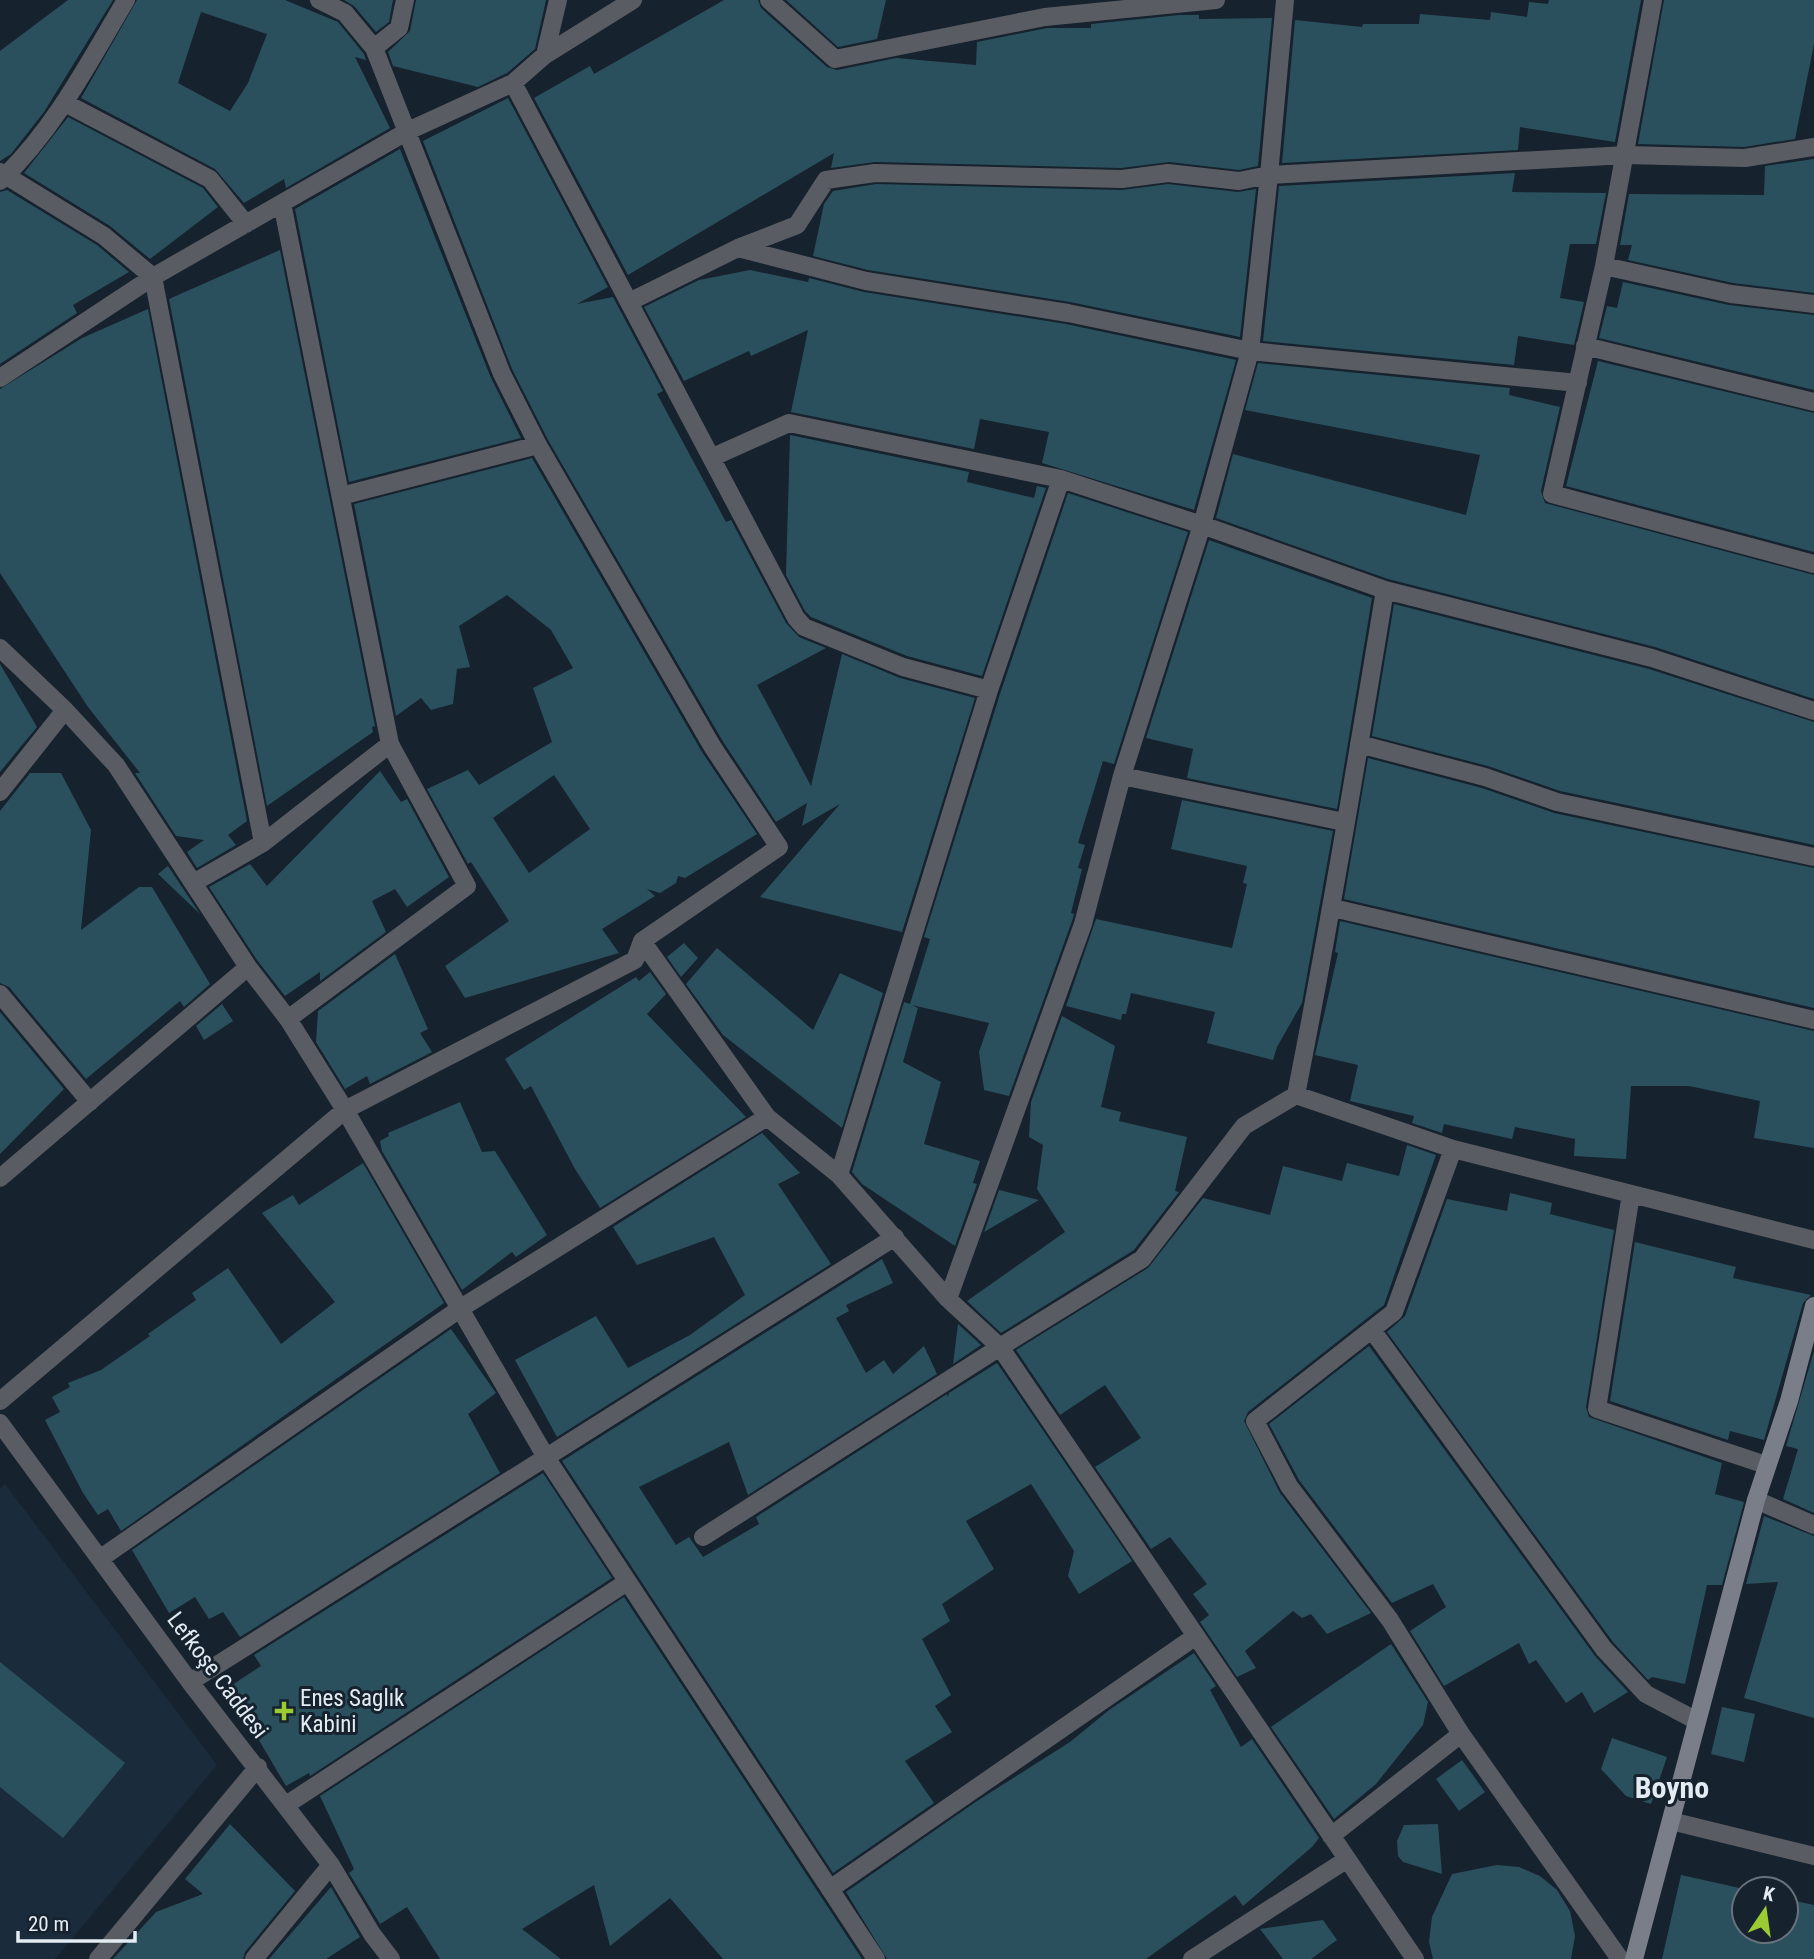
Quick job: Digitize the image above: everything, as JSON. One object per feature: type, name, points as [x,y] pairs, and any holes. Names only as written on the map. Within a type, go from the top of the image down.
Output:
[{"type":"street","points":[[126,0],[41,138],[2,176],[104,236],[153,278],[263,844]]},
{"type":"street","points":[[0,1401],[345,1110],[635,960],[642,941],[779,847],[712,746],[538,445],[502,374],[374,48],[345,13],[318,0]]},
{"type":"street","points":[[374,48],[398,28],[405,0]]},
{"type":"street","points":[[545,55],[558,0]]},
{"type":"street","points":[[0,378],[153,278],[282,203],[408,131],[513,83],[545,55],[633,0]]},
{"type":"street","points":[[775,2],[835,59],[1047,8],[1216,0]]},
{"type":"street","points":[[948,1298],[1083,924],[1122,776],[1202,525],[1250,351],[1285,0]]},
{"type":"street","points":[[1653,0],[1604,266],[1552,494],[1814,564]]},
{"type":"street","points":[[513,83],[796,618],[804,627],[903,667],[989,691]]},
{"type":"street","points":[[65,103],[210,179],[246,224]]},
{"type":"street","points":[[629,302],[738,248],[797,225],[826,180],[874,173],[1122,179],[1168,173],[1239,181],[1269,175],[1626,155],[1745,158],[1814,148]]},
{"type":"street","points":[[282,203],[390,744],[467,887],[288,1019]]},
{"type":"street","points":[[738,248],[866,281],[1055,311],[1250,351],[1578,383]]},
{"type":"street","points":[[1604,266],[1731,295],[1814,304]]},
{"type":"street","points":[[1585,346],[1814,402]]},
{"type":"street","points":[[713,457],[789,423],[1061,479],[1202,525],[1385,590],[1652,658],[1814,711]]},
{"type":"street","points":[[341,496],[538,445]]},
{"type":"street","points":[[839,1175],[989,691],[1061,479]]},
{"type":"street","points":[[703,1536],[1142,1259],[1244,1126],[1296,1095],[1333,908],[1344,822],[1385,590]]},
{"type":"street","points":[[0,648],[65,710],[116,765],[195,882],[248,967],[288,1019],[345,1110],[547,1459],[876,1959]]},
{"type":"street","points":[[0,792],[65,710]]},
{"type":"street","points":[[195,882],[263,844],[390,744]]},
{"type":"street","points":[[1359,744],[1485,777],[1557,802],[1814,858]]},
{"type":"street","points":[[1122,776],[1344,822]]},
{"type":"street","points":[[1333,908],[1814,1020]]},
{"type":"street","points":[[642,941],[767,1117],[839,1175],[948,1298],[1000,1347],[1415,1959]]},
{"type":"street","points":[[0,1178],[248,967]]},
{"type":"street","points":[[0,995],[90,1102]]},
{"type":"street","points":[[1296,1095],[1453,1149],[1814,1240]]},
{"type":"street","points":[[101,1558],[461,1308],[767,1117]]},
{"type":"street","points":[[1453,1149],[1394,1312],[1255,1421],[1289,1486],[1390,1620],[1461,1734],[1620,1959]]},
{"type":"street","points":[[1631,1194],[1597,1409],[1766,1465]]},
{"type":"street","points":[[190,1682],[895,1237]]},
{"type":"street","points":[[1634,1959],[1766,1465],[1809,1348],[1814,1306]]},
{"type":"street","points":[[1372,1330],[1604,1649],[1646,1695],[1697,1721]]},
{"type":"street","name":"Lefkoşe Caddesi","points":[[0,1423],[190,1682],[331,1865],[372,1934],[391,1959]]},
{"type":"street","points":[[1756,1500],[1814,1525]]},
{"type":"street","points":[[286,1805],[628,1582]]},
{"type":"street","points":[[830,1889],[1196,1636]]},
{"type":"street","points":[[1331,1836],[1461,1734]]},
{"type":"street","points":[[98,1959],[258,1767]]},
{"type":"street","points":[[1671,1821],[1814,1856]]},
{"type":"street","points":[[1192,1959],[1346,1860]]},
{"type":"street","points":[[254,1959],[331,1865]]},
{"type":"shaded area","points":[[5,1484],[217,1765],[55,1959],[0,1959],[0,1489]]},
{"type":"building","points":[[68,0],[113,0],[44,112],[11,154],[0,161],[0,51]]},
{"type":"building","points":[[137,0],[285,0],[338,22],[364,54],[366,60],[355,57],[390,128],[286,188],[284,179],[244,203],[215,169],[81,98]],"holes":[[[201,12],[267,34],[248,83],[230,111],[178,83]]]},
{"type":"building","points":[[344,0],[393,0],[389,22],[376,32],[354,6]]},
{"type":"building","points":[[416,0],[546,0],[535,49],[507,73],[478,87],[393,66],[388,52],[410,31]]},
{"type":"building","points":[[724,0],[758,0],[761,8],[827,67],[837,70],[896,58],[976,65],[977,42],[1047,28],[1091,28],[1091,24],[1179,15],[1199,15],[1199,19],[1272,18],[1258,166],[1239,170],[1169,162],[1121,168],[875,162],[831,168],[834,153],[628,275],[534,98],[590,66],[594,74]]},
{"type":"building","points":[[786,0],[886,0],[877,39],[838,47]]},
{"type":"building","points":[[1549,0],[1641,0],[1615,142],[1520,127],[1518,150],[1282,163],[1295,20],[1362,27],[1363,24],[1419,24],[1420,14],[1490,20],[1491,12],[1527,17],[1529,2],[1548,4]]},
{"type":"building","points":[[1664,0],[1814,0],[1814,44],[1795,139],[1744,147],[1638,144]]},
{"type":"building","points":[[508,98],[608,287],[577,304],[613,297],[663,391],[657,394],[726,522],[731,520],[786,623],[799,637],[826,648],[757,685],[811,786],[842,654],[900,678],[975,698],[902,932],[760,897],[840,804],[802,826],[807,803],[776,822],[722,740],[548,440],[512,369],[423,141]]},
{"type":"building","points":[[68,117],[203,188],[218,207],[150,259],[110,226],[24,173]]},
{"type":"building","points":[[400,149],[491,378],[521,438],[349,482],[295,209]]},
{"type":"building","points":[[1814,159],[1814,293],[1733,283],[1628,260],[1632,245],[1620,245],[1629,194],[1764,195],[1765,166]]},
{"type":"building","points":[[1515,173],[1512,192],[1606,193],[1596,244],[1570,244],[1560,298],[1584,302],[1574,345],[1518,336],[1514,365],[1263,341],[1279,186]]},
{"type":"building","points":[[876,184],[1122,190],[1168,184],[1238,192],[1256,189],[1240,337],[1070,302],[868,270],[813,256],[824,204],[833,191]]},
{"type":"building","points":[[7,190],[97,245],[129,272],[73,305],[77,313],[0,364],[0,192]]},
{"type":"building","points":[[280,250],[375,726],[372,727],[373,732],[267,806],[169,299]]},
{"type":"building","points":[[750,270],[808,282],[809,278],[864,292],[1066,324],[1236,360],[1194,510],[1042,463],[1049,432],[980,419],[974,449],[791,412],[808,330],[751,356],[749,351],[684,381],[644,307],[699,280]]},
{"type":"building","points":[[1623,282],[1729,305],[1814,315],[1814,390],[1599,338],[1607,306],[1617,308]]},
{"type":"building","points":[[148,309],[247,821],[228,835],[236,845],[197,868],[187,852],[204,840],[176,836],[135,773],[140,773],[88,707],[0,573],[0,389],[82,338]]},
{"type":"building","points":[[1598,361],[1814,413],[1814,552],[1566,486]]},
{"type":"building","points":[[1258,363],[1510,388],[1509,395],[1560,407],[1541,491],[1545,503],[1814,575],[1814,699],[1655,647],[1388,579],[1216,518],[1233,454],[1466,515],[1480,455],[1245,410]]},
{"type":"building","points":[[790,435],[969,472],[967,482],[1034,498],[1037,486],[1046,488],[982,676],[907,656],[811,617],[805,611],[786,575]]},
{"type":"building","points":[[532,458],[702,752],[757,834],[685,878],[678,876],[676,883],[660,893],[647,889],[655,896],[602,929],[619,953],[465,998],[445,966],[509,921],[471,862],[468,864],[427,789],[468,770],[479,785],[552,742],[533,688],[573,668],[551,630],[507,595],[459,626],[470,667],[457,669],[453,704],[431,710],[421,698],[396,716],[354,504]],"holes":[[[554,775],[590,829],[529,873],[493,818]]]},
{"type":"building","points":[[1068,493],[1188,532],[1114,764],[1103,761],[1078,843],[1085,845],[1078,868],[1082,869],[1071,913],[1074,914],[1009,1096],[984,1090],[979,1052],[989,1023],[912,1005],[918,1008],[903,1062],[941,1082],[924,1144],[980,1161],[973,1183],[977,1184],[955,1246],[862,1184],[852,1172],[904,1002],[910,1004],[930,939],[924,937],[1000,694]]},
{"type":"building","points":[[1209,540],[1372,598],[1337,809],[1187,778],[1193,749],[1146,738]]},
{"type":"building","points":[[1394,604],[1649,669],[1814,722],[1814,845],[1560,791],[1488,766],[1372,736]]},
{"type":"building","points":[[0,664],[37,727],[0,772]]},
{"type":"building","points":[[1368,758],[1482,788],[1554,813],[1814,868],[1814,1008],[1344,899]]},
{"type":"building","points":[[380,771],[401,802],[407,799],[449,877],[407,907],[395,889],[372,901],[386,932],[320,981],[320,972],[285,996],[257,960],[209,887],[250,864],[267,886]]},
{"type":"building","points":[[30,773],[61,773],[91,830],[81,930],[139,887],[152,887],[210,984],[184,1007],[180,1001],[86,1079],[9,987],[0,983],[0,811]]},
{"type":"building","points":[[1182,800],[1333,831],[1302,1003],[1277,1047],[1273,1060],[1207,1043],[1215,1012],[1131,993],[1126,1014],[1122,1014],[1121,1020],[1066,1006],[1096,919],[1232,948],[1247,884],[1243,883],[1247,866],[1171,849]]},
{"type":"building","points":[[168,866],[200,914],[158,874]]},
{"type":"building","points":[[1340,921],[1814,1031],[1814,1148],[1754,1138],[1760,1101],[1689,1086],[1631,1086],[1626,1159],[1574,1156],[1575,1139],[1515,1127],[1512,1139],[1444,1124],[1442,1133],[1412,1123],[1414,1116],[1350,1101],[1358,1065],[1315,1055],[1338,953],[1335,952]]},
{"type":"building","points":[[684,943],[698,958],[681,977],[667,957]]},
{"type":"building","points":[[717,948],[813,1030],[840,973],[883,993],[842,1128],[723,1035],[686,984]]},
{"type":"building","points":[[395,954],[428,1029],[420,1033],[432,1052],[370,1084],[367,1076],[345,1089],[316,1042],[318,1011]]},
{"type":"building","points":[[650,972],[666,994],[647,1014],[746,1117],[600,1208],[575,1169],[531,1086],[524,1090],[505,1059],[636,977],[639,981]]},
{"type":"building","points":[[222,1004],[233,1021],[204,1040],[196,1026]]},
{"type":"building","points":[[0,1012],[64,1089],[0,1154]]},
{"type":"building","points":[[1062,1016],[1115,1046],[1101,1107],[1121,1112],[1119,1121],[1187,1137],[1175,1191],[1179,1192],[1134,1250],[1001,1333],[967,1301],[1065,1232],[1037,1189],[1043,1145],[1029,1137],[1031,1102]]},
{"type":"building","points":[[460,1102],[482,1152],[495,1151],[547,1235],[516,1257],[512,1252],[462,1290],[382,1151],[380,1141],[389,1136],[388,1133]]},
{"type":"building","points":[[762,1133],[800,1173],[778,1184],[831,1264],[557,1437],[515,1360],[596,1316],[628,1368],[690,1335],[745,1295],[714,1237],[637,1265],[613,1227]]},
{"type":"building","points":[[1407,1145],[1436,1155],[1384,1305],[1248,1412],[1244,1421],[1280,1493],[1371,1613],[1327,1634],[1311,1614],[1302,1618],[1293,1611],[1245,1651],[1256,1668],[1237,1677],[1200,1622],[1209,1615],[1193,1594],[1207,1584],[1170,1537],[1151,1549],[1095,1467],[1141,1438],[1105,1385],[1060,1415],[1016,1350],[1148,1268],[1203,1198],[1270,1215],[1283,1166],[1342,1181],[1347,1163],[1399,1176]]},
{"type":"building","points":[[363,1163],[444,1303],[121,1531],[108,1509],[98,1515],[83,1493],[45,1420],[60,1412],[52,1397],[70,1387],[68,1383],[101,1370],[150,1336],[148,1334],[196,1300],[192,1293],[228,1268],[281,1344],[335,1302],[262,1213],[293,1195],[299,1205]]},
{"type":"building","points":[[999,1190],[1039,1200],[984,1232]]},
{"type":"building","points":[[1510,1193],[1552,1203],[1550,1214],[1614,1230],[1586,1407],[1589,1417],[1722,1463],[1715,1494],[1744,1502],[1722,1585],[1707,1585],[1685,1684],[1652,1677],[1648,1680],[1613,1642],[1387,1332],[1405,1316],[1447,1199],[1507,1211]]},
{"type":"building","points":[[1635,1242],[1736,1267],[1733,1278],[1811,1295],[1803,1303],[1764,1440],[1730,1431],[1728,1440],[1610,1401]]},
{"type":"building","points":[[882,1259],[893,1283],[846,1305],[849,1311],[836,1318],[866,1373],[884,1360],[893,1374],[924,1346],[937,1374],[748,1495],[729,1442],[639,1487],[676,1545],[689,1537],[703,1557],[759,1524],[756,1517],[947,1394],[948,1397],[949,1393],[997,1363],[1132,1561],[1079,1594],[1068,1576],[1074,1551],[1031,1484],[966,1521],[994,1569],[942,1604],[950,1621],[922,1639],[951,1695],[935,1706],[952,1732],[905,1761],[934,1803],[833,1873],[562,1461]]},
{"type":"building","points":[[958,1324],[981,1345],[953,1364]]},
{"type":"building","points":[[451,1329],[496,1393],[468,1414],[500,1473],[240,1637],[223,1612],[209,1619],[195,1597],[169,1613],[132,1550]]},
{"type":"building","points":[[1369,1346],[1595,1656],[1628,1692],[1594,1713],[1582,1692],[1566,1703],[1536,1660],[1529,1664],[1519,1643],[1444,1686],[1410,1631],[1446,1607],[1433,1584],[1392,1603],[1299,1480],[1269,1424]]},
{"type":"building","points":[[1814,1351],[1814,1513],[1783,1499],[1798,1449],[1786,1446]]},
{"type":"building","points":[[543,1473],[612,1578],[310,1776],[309,1773],[286,1786],[253,1730],[223,1691],[261,1666],[254,1655]]},
{"type":"building","points":[[1764,1516],[1814,1536],[1814,1718],[1744,1698],[1778,1582],[1746,1584]]},
{"type":"building","points":[[624,1597],[862,1959],[723,1959],[670,1898],[610,1946],[594,1885],[522,1929],[561,1959],[440,1959],[407,1907],[380,1924],[349,1873],[354,1869],[320,1796]]},
{"type":"building","points":[[1391,1644],[1428,1702],[1423,1725],[1376,1784],[1334,1819],[1271,1727]]},
{"type":"building","points":[[1194,1653],[1216,1686],[1210,1690],[1241,1747],[1252,1739],[1319,1838],[1312,1847],[1243,1906],[1235,1895],[1146,1959],[887,1959],[846,1892],[977,1801],[1070,1742],[1109,1710]]},
{"type":"building","points":[[0,1662],[125,1763],[63,1838],[0,1787]]},
{"type":"building","points":[[1722,1707],[1755,1714],[1744,1762],[1711,1754]]},
{"type":"building","points":[[1612,1738],[1667,1757],[1651,1804],[1626,1796],[1601,1769]]},
{"type":"building","points":[[1462,1760],[1485,1792],[1459,1811],[1436,1779]]},
{"type":"building","points":[[230,1824],[295,1891],[245,1952],[243,1959],[113,1959],[156,1912],[203,1894],[185,1879]]},
{"type":"building","points":[[1438,1824],[1442,1874],[1403,1862],[1398,1856],[1397,1841],[1404,1825]]},
{"type":"building","points":[[1497,1865],[1519,1867],[1540,1876],[1557,1890],[1570,1911],[1575,1936],[1571,1959],[1433,1959],[1429,1942],[1432,1917],[1452,1874]]},
{"type":"building","points":[[1681,1875],[1730,1886],[1730,1945],[1800,1945],[1800,1902],[1814,1905],[1814,1959],[1662,1959]]},
{"type":"building","points":[[331,1887],[360,1937],[326,1959],[269,1959]]},
{"type":"building","points":[[1323,1920],[1337,1940],[1311,1959],[1283,1959],[1260,1929]]},
{"type":"place","name":"Enes Saglık Kabini","points":[[284,1711]]},
{"type":"district","name":"Boyno","points":[[1672,1788]]}]
